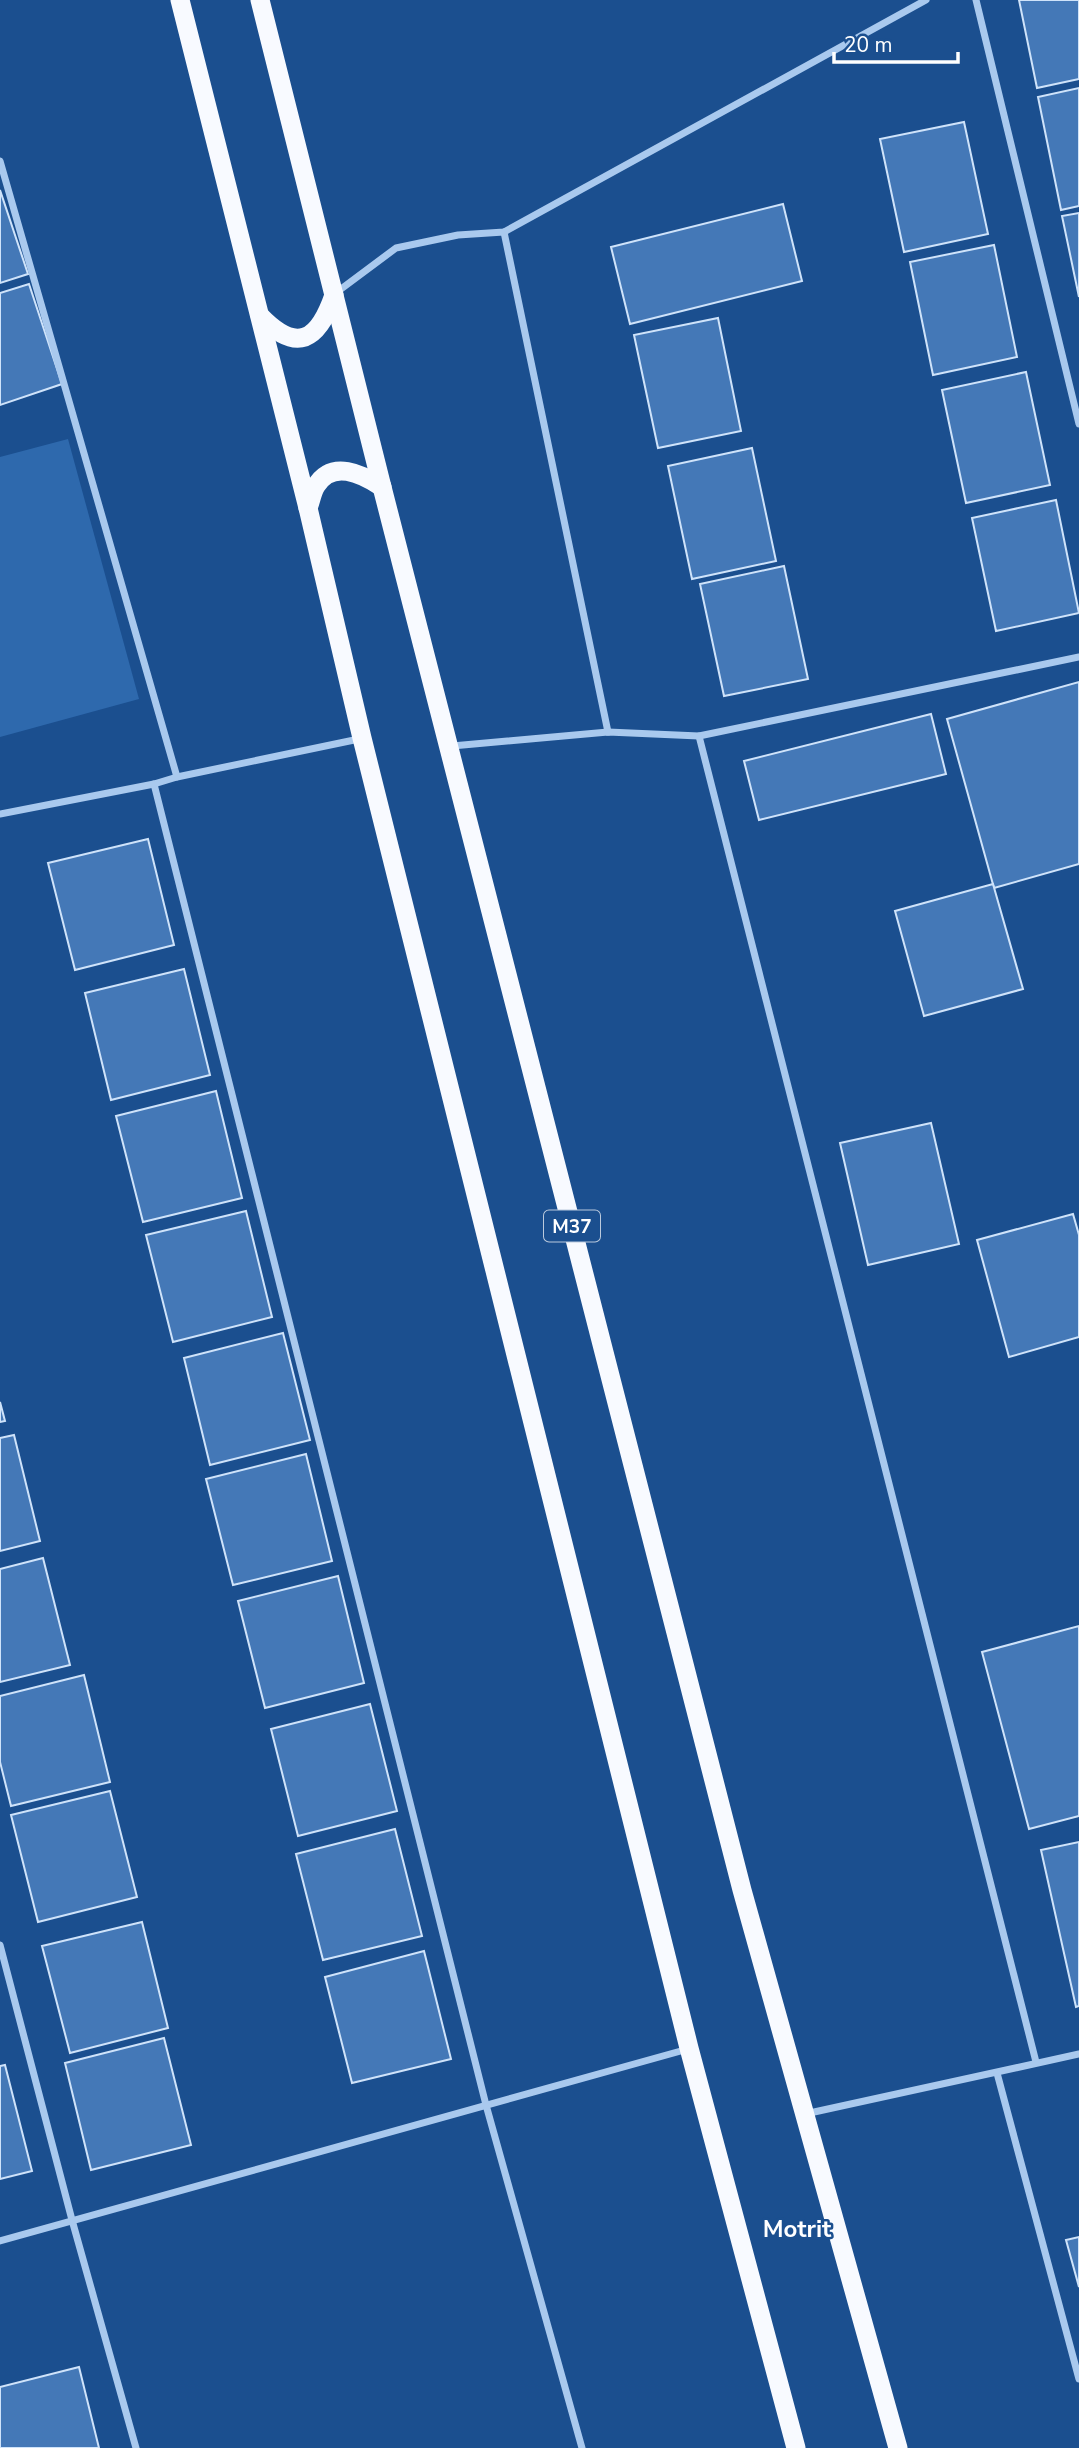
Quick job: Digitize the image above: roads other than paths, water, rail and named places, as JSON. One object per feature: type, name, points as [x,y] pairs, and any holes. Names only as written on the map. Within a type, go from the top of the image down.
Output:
[{"type":"highway","points":[[180,0],[689,2048],[796,2448]]},
{"type":"highway","name":"M37","points":[[260,0],[741,1890],[898,2448]]},
{"type":"highway","points":[[259,315],[275,331],[287,337],[303,338],[317,330],[327,316],[334,295]]},
{"type":"highway","points":[[308,508],[316,486],[324,477],[339,471],[354,471],[382,487]]},
{"type":"street","points":[[334,295],[396,248],[458,236],[504,232],[926,0]]},
{"type":"street","points":[[976,0],[1079,424]]},
{"type":"street","points":[[0,161],[177,777]]},
{"type":"street","points":[[504,232],[608,732]]},
{"type":"street","points":[[449,747],[608,732],[699,736],[1079,657]]},
{"type":"street","points":[[699,736],[1036,2063]]},
{"type":"street","points":[[0,814],[154,784],[362,738]]},
{"type":"street","points":[[154,784],[486,2105],[582,2448]]},
{"type":"street","points":[[0,1945],[72,2220],[136,2448]]},
{"type":"street","points":[[0,2241],[689,2048]]},
{"type":"street","points":[[804,2115],[1079,2054]]},
{"type":"street","points":[[997,2073],[1079,2379]]},
{"type":"district","name":"Motrit","points":[[797,2229]]}]
